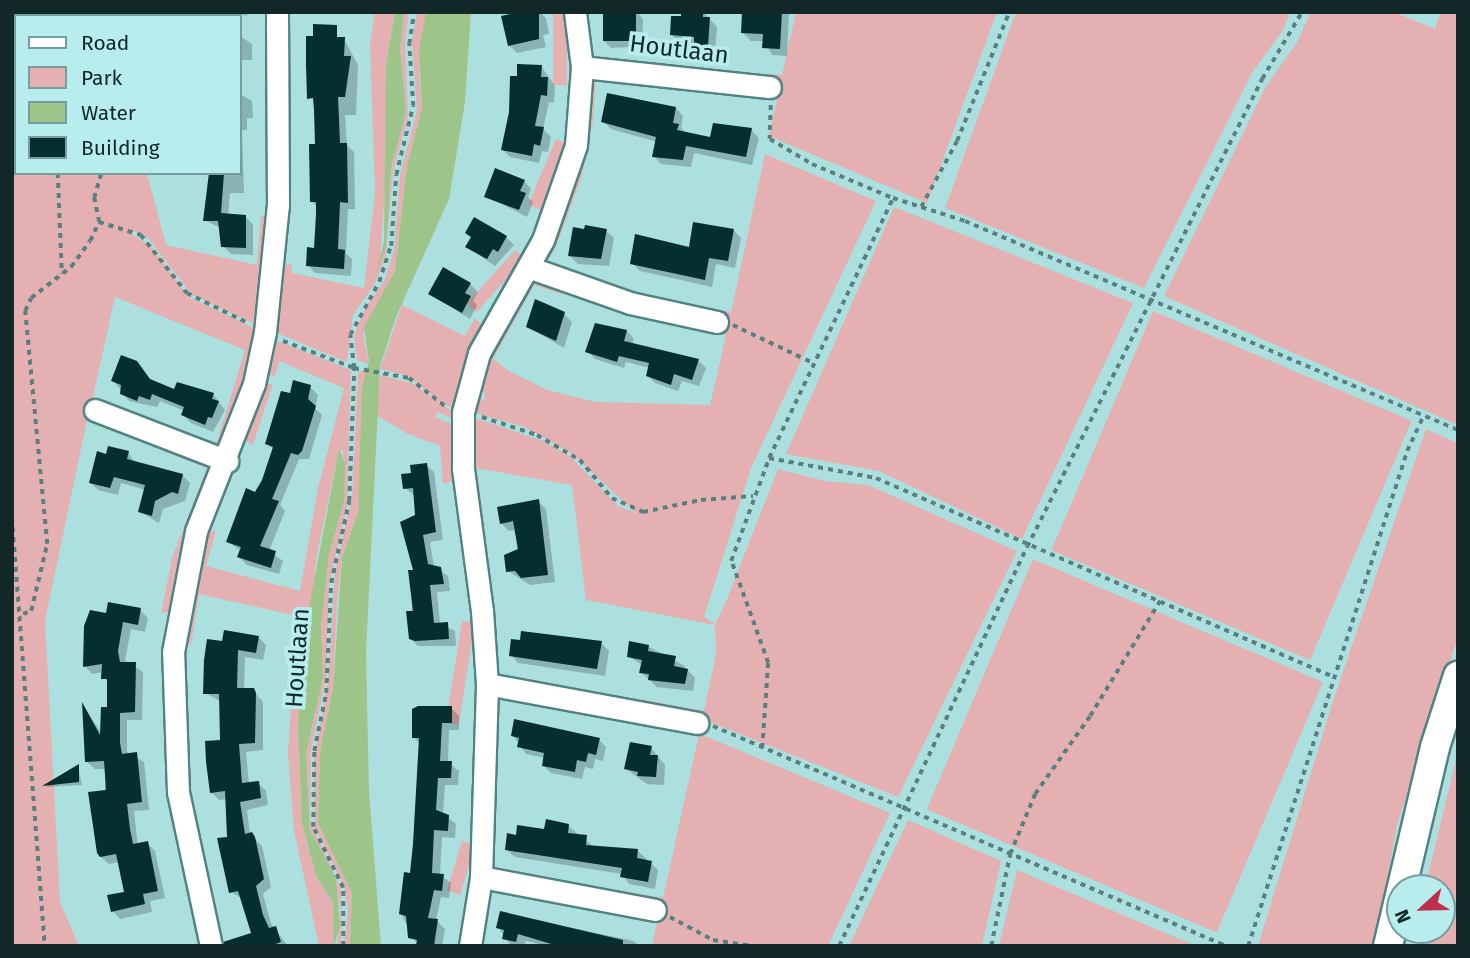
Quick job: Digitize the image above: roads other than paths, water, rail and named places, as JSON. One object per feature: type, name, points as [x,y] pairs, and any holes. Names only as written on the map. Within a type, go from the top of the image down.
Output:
[{"type":"main road","points":[[1388,946],[1431,761],[1458,676]]},
{"type":"street","points":[[211,946],[178,792],[173,652],[196,531],[227,461],[254,383],[265,332],[278,205],[276,12]]},
{"type":"street","points":[[470,946],[481,877],[486,684],[482,611],[463,468],[463,412],[479,353],[555,213],[576,145],[583,67],[575,12]]},
{"type":"street","name":"Houtlaan","points":[[583,67],[770,87]]},
{"type":"street","points":[[528,267],[630,303],[717,322]]},
{"type":"street","points":[[96,410],[227,461]]},
{"type":"street","points":[[486,684],[697,723]]},
{"type":"street","points":[[481,877],[655,910]]},
{"type":"water","points":[[395,12],[404,12],[400,49],[406,112],[391,168],[386,248],[376,274],[384,242],[386,66]]},
{"type":"water","points":[[426,12],[471,12],[465,102],[449,199],[396,317],[380,366],[366,653],[369,791],[381,946],[350,946],[352,893],[318,823],[320,752],[333,688],[342,558],[358,513],[362,388],[369,361],[364,327],[395,271],[407,166],[422,109],[419,52]]},
{"type":"water","points":[[339,449],[345,463],[344,501],[329,555],[321,627],[323,678],[306,753],[310,830],[335,876],[340,926],[334,946],[333,902],[317,878],[302,823],[298,724],[306,624]]}]
